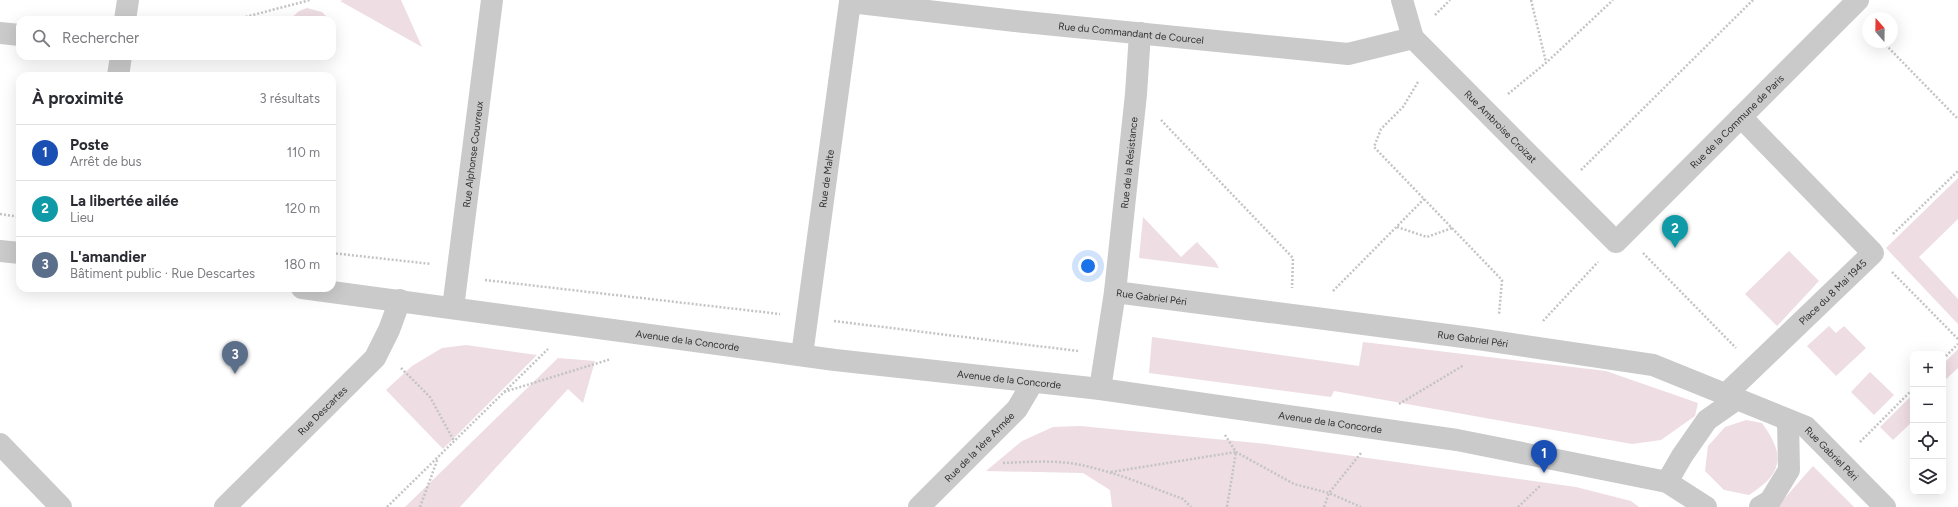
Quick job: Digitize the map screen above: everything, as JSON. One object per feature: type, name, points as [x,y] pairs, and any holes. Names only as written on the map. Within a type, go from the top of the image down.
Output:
[{"type":"street","points":[[126,16],[128,0]]},
{"type":"street","name":"Rue Alphonse Couvreux","points":[[453,308],[492,0]]},
{"type":"street","name":"Rue Ambroise Croizat","points":[[1402,0],[1413,38],[1562,189],[1620,238]]},
{"type":"street","name":"Rue de la Commune de Paris","points":[[1620,238],[1858,0]]},
{"type":"street","name":"Rue du Commandant de Courcel","points":[[850,1],[1348,54],[1413,38]]},
{"type":"street","name":"Rue de Malte","points":[[802,354],[850,1]]},
{"type":"street","points":[[0,32],[16,34]]},
{"type":"street","name":"Rue de la Résistance","points":[[1115,292],[1136,94],[1140,33]]},
{"type":"street","points":[[119,72],[120,60]]},
{"type":"street","name":"Place du 8 Mai 1945","points":[[1667,482],[1682,456],[1707,420],[1731,397],[1754,367],[1873,253],[1741,117]]},
{"type":"street","points":[[0,251],[16,253]]},
{"type":"street","name":"Avenue de la Concorde","points":[[335,292],[802,354],[1100,389],[1465,441],[1667,482],[1702,506]]},
{"type":"street","name":"Rue Gabriel Péri","points":[[1100,389],[1115,292],[1521,345],[1653,365],[1806,428],[1885,507]]},
{"type":"street","name":"Rue Descartes","points":[[225,507],[375,358],[389,330],[400,300]]},
{"type":"street","name":"Rue de la 1ère Armée","points":[[919,507],[1017,409],[1033,382]]},
{"type":"street","points":[[1760,507],[1770,501],[1789,470],[1788,420]]},
{"type":"street","points":[[0,444],[60,507]]},
{"type":"path","points":[[249,16],[310,0]]},
{"type":"path","points":[[1531,0],[1547,62]]},
{"type":"path","points":[[1486,112],[1547,62],[1613,0]]},
{"type":"path","points":[[1562,189],[1753,0]]},
{"type":"path","points":[[1889,48],[1958,119]]},
{"type":"path","points":[[1433,58],[1403,107],[1381,129],[1374,147],[1502,280],[1497,342]]},
{"type":"path","points":[[1136,94],[1293,258],[1300,315]]},
{"type":"path","points":[[1958,171],[1873,253],[1958,339]]},
{"type":"path","points":[[1300,315],[1397,227],[1424,199]]},
{"type":"path","points":[[0,214],[16,216]]},
{"type":"path","points":[[1397,227],[1427,237],[1452,228]]},
{"type":"path","points":[[1521,345],[1620,238],[1754,367]]},
{"type":"path","points":[[336,253],[430,264],[457,276],[1105,354]]},
{"type":"path","points":[[387,507],[573,324]]},
{"type":"path","points":[[504,392],[611,359],[627,331]]},
{"type":"path","points":[[1324,507],[1330,493],[1400,402],[1470,362],[1471,338]]},
{"type":"path","points":[[1946,356],[1958,344]]},
{"type":"path","points":[[380,348],[430,397],[454,441]]},
{"type":"path","points":[[1840,462],[1910,392]]},
{"type":"path","points":[[1205,404],[1236,452],[1294,484],[1330,493],[1361,507]]},
{"type":"path","points":[[1110,472],[1236,452]]},
{"type":"path","points":[[1227,507],[1236,452]]},
{"type":"path","points":[[420,507],[439,456]]},
{"type":"path","points":[[961,466],[1028,462],[1075,464],[1110,472],[1183,499],[1191,507]]},
{"type":"shaded area","points":[[401,0],[422,47],[340,1]]},
{"type":"shaded area","points":[[307,8],[322,12],[326,16],[293,16],[299,11]]},
{"type":"shaded area","points":[[1958,178],[1958,219],[1919,257],[1958,299],[1958,324],[1886,248]]},
{"type":"shaded area","points":[[1143,217],[1181,257],[1197,242],[1215,261],[1219,268],[1139,258]]},
{"type":"shaded area","points":[[1789,251],[1819,281],[1777,326],[1745,294]]},
{"type":"shaded area","points":[[1829,326],[1836,333],[1844,326],[1866,348],[1836,376],[1807,346]]},
{"type":"shaded area","points":[[1152,337],[1359,366],[1363,342],[1606,371],[1698,403],[1695,416],[1661,440],[1632,444],[1334,391],[1331,397],[1149,373]]},
{"type":"shaded area","points":[[466,345],[537,355],[443,449],[386,390],[412,366],[442,348]]},
{"type":"shaded area","points":[[1958,349],[1958,368],[1946,379],[1946,361]]},
{"type":"shaded area","points":[[558,358],[595,361],[583,403],[568,389],[460,507],[405,507]]},
{"type":"shaded area","points":[[1870,372],[1894,395],[1874,415],[1851,392]]},
{"type":"shaded area","points":[[1910,397],[1910,424],[1893,440],[1880,427]]},
{"type":"shaded area","points":[[1746,420],[1762,423],[1775,445],[1777,454],[1775,471],[1761,487],[1749,495],[1724,490],[1705,471],[1708,446],[1725,427]]},
{"type":"shaded area","points":[[1080,426],[1267,444],[1576,487],[1631,501],[1639,507],[1112,507],[1110,490],[1083,473],[986,471],[1022,441],[1053,427]]},
{"type":"shaded area","points":[[1813,466],[1854,507],[1777,507]]},
{"type":"place","name":"La libertée ailée","points":[[1675,248]]},
{"type":"place","name":"L'amandier","points":[[235,374]]},
{"type":"place","name":"Poste","points":[[1544,473]]}]
